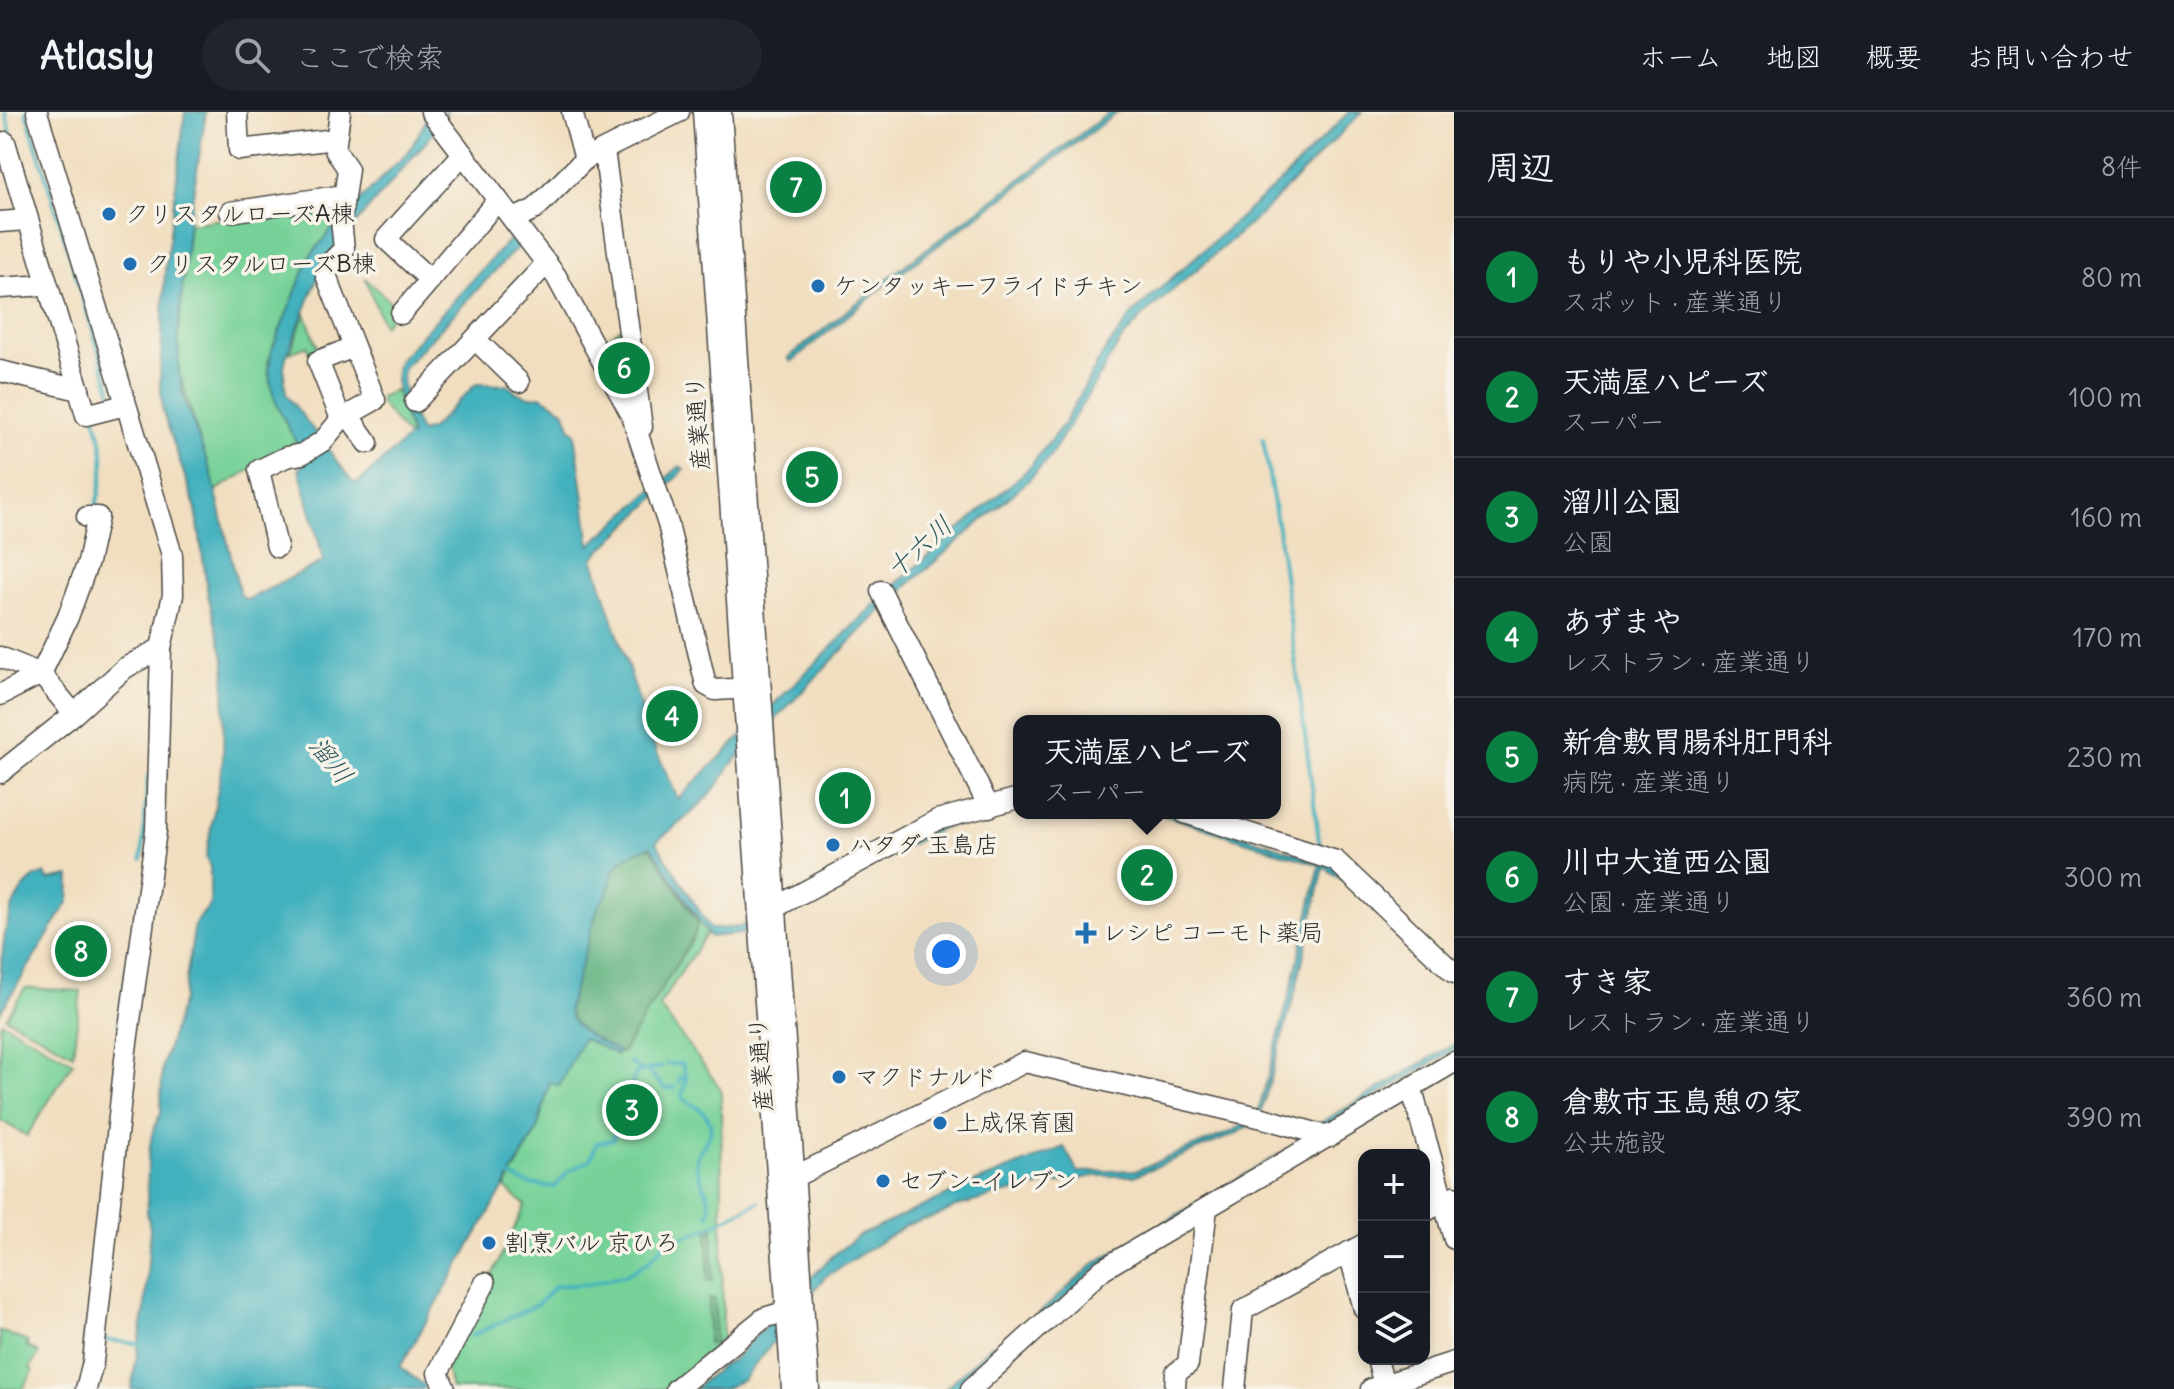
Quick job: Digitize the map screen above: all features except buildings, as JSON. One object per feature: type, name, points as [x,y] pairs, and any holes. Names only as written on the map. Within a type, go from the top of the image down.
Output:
[{"type":"street","points":[[37,112],[98,403]]},
{"type":"street","points":[[237,112],[239,150],[336,139]]},
{"type":"street","points":[[277,547],[259,470],[286,457],[302,454],[323,441],[344,417],[375,400],[326,275],[330,263],[344,249],[341,220],[348,169],[335,150],[340,112]]},
{"type":"street","points":[[572,112],[585,159]]},
{"type":"street","points":[[514,219],[535,209],[585,159],[679,112]]},
{"type":"street","name":"産業通り","points":[[703,112],[755,733],[776,907],[787,1180]]},
{"type":"street","name":"産業通り","points":[[721,112],[751,688],[762,712],[746,753],[787,1180],[796,1308],[809,1389]]},
{"type":"street","points":[[436,117],[547,263],[631,414],[668,524],[706,685],[715,690],[751,688]]},
{"type":"street","points":[[5,142],[46,285],[98,403],[172,555],[173,595],[161,648],[156,831],[126,1050],[93,1362],[86,1389]]},
{"type":"street","points":[[604,150],[645,452]]},
{"type":"street","points":[[430,280],[386,239],[463,154]]},
{"type":"street","points":[[230,212],[344,195]]},
{"type":"street","points":[[401,314],[497,201]]},
{"type":"street","points":[[0,222],[27,220]]},
{"type":"street","points":[[415,402],[547,263]]},
{"type":"street","points":[[0,288],[46,285]]},
{"type":"street","points":[[475,339],[495,368],[519,382]]},
{"type":"street","points":[[354,347],[318,361],[344,417],[368,443]]},
{"type":"street","points":[[0,371],[98,403]]},
{"type":"street","points":[[0,695],[37,672],[68,617],[88,562],[91,517]]},
{"type":"street","points":[[884,598],[989,807]]},
{"type":"street","points":[[0,773],[74,714],[125,668],[161,648]]},
{"type":"street","points":[[0,657],[37,672],[74,714]]},
{"type":"street","points":[[776,907],[923,827],[950,816],[1013,800]]},
{"type":"street","points":[[1204,819],[1336,861],[1454,973]]},
{"type":"street","points":[[787,1180],[1025,1062],[1330,1137]]},
{"type":"street","points":[[971,1389],[1103,1269],[1454,1062]]},
{"type":"street","points":[[1411,1087],[1449,1199],[1454,1239]]},
{"type":"street","points":[[1430,1209],[1449,1199]]},
{"type":"street","points":[[1175,1389],[1176,1373],[1188,1364],[1207,1208]]},
{"type":"street","points":[[1235,1389],[1243,1310],[1357,1248],[1362,1293]]},
{"type":"street","points":[[437,1384],[485,1283]]},
{"type":"street","points":[[676,1389],[764,1318],[796,1308]]},
{"type":"street","name":"産業通り","points":[[792,1389],[796,1308]]},
{"type":"street","points":[[1377,1365],[1377,1387],[1454,1362]]},
{"type":"green space","points":[[335,203],[331,230],[310,256],[268,362],[274,396],[300,448],[285,449],[215,491],[179,372],[178,334],[189,224]]},
{"type":"green space","points":[[365,278],[398,309],[383,325]]},
{"type":"green space","points":[[305,313],[320,354],[311,357],[307,346],[290,353]]},
{"type":"green space","points":[[622,328],[634,398],[605,339]]},
{"type":"green space","points":[[396,390],[410,434],[407,436],[380,403],[380,397]]},
{"type":"green space","points":[[650,846],[707,933],[659,1006],[721,1089],[723,1338],[664,1389],[451,1389],[445,1364],[489,1282],[525,1205],[505,1188],[537,1130],[550,1081],[559,1086],[583,1038],[617,1055],[569,1018]]},
{"type":"green space","points":[[650,846],[698,923],[694,936],[622,1053],[582,1030],[570,1017],[568,1009],[599,903],[607,893],[615,868],[628,856]]},
{"type":"green space","points":[[25,988],[81,991],[73,1054],[6,1018]]},
{"type":"green space","points":[[2,1022],[73,1062],[27,1136],[0,1120]]},
{"type":"green space","points":[[713,1228],[713,1281],[708,1281],[708,1230]]},
{"type":"green space","points":[[709,1299],[715,1299],[715,1344],[708,1344]]},
{"type":"green space","points":[[0,1331],[28,1342],[26,1346],[39,1353],[23,1389],[0,1389]]},
{"type":"water","name":"溜川","points":[[185,112],[206,112],[188,227],[178,334],[179,372],[184,398],[212,475],[240,595],[247,600],[324,561],[299,469],[306,459],[277,405],[270,377],[273,347],[310,256],[331,230],[409,151],[429,115],[447,112],[439,127],[336,246],[318,277],[286,357],[286,394],[353,482],[359,482],[411,435],[397,387],[396,368],[399,360],[518,230],[544,214],[532,226],[529,235],[404,367],[404,391],[420,432],[431,429],[476,384],[507,385],[529,397],[541,396],[564,410],[575,432],[590,545],[680,466],[684,470],[593,558],[652,741],[678,799],[887,592],[1026,471],[1065,422],[1103,353],[1135,311],[1282,180],[1349,112],[1362,112],[1258,217],[1145,314],[1120,342],[1050,457],[1029,480],[891,600],[730,766],[707,798],[656,842],[711,929],[740,927],[941,822],[1013,804],[1013,810],[942,828],[741,934],[710,937],[651,846],[619,863],[599,904],[568,1009],[570,1017],[581,1029],[619,1052],[617,1055],[583,1038],[559,1086],[550,1082],[537,1130],[400,1367],[425,1386],[423,1389],[131,1389],[145,1308],[150,1229],[147,1212],[148,1160],[152,1134],[161,1112],[162,1067],[183,999],[195,923],[210,905],[210,867],[206,857],[223,760],[225,661],[208,595],[196,509],[163,412],[160,380],[165,272]]},
{"type":"water","points":[[1110,112],[1118,112],[893,279],[791,362],[788,358],[893,274]]},
{"type":"water","points":[[1176,819],[1193,819],[1333,865],[1454,978],[1454,987],[1351,886],[1324,867],[1296,989],[1259,1120],[1235,1134],[1134,1176],[1095,1176],[1005,1193],[907,1225],[825,1277],[743,1380],[723,1389],[694,1389],[733,1360],[830,1258],[858,1236],[974,1183],[1064,1147],[1078,1172],[1137,1170],[1232,1131],[1252,1118],[1259,1109],[1320,865]]},
{"type":"water","points":[[45,873],[48,880],[70,876],[69,901],[0,1013],[2,952],[11,911],[30,881]]},
{"type":"water","points":[[1454,1044],[1454,1050],[1325,1126],[1322,1122]]},
{"type":"water","points":[[1312,1135],[1099,1266],[1009,1348],[998,1350],[958,1389],[945,1389],[992,1345],[1007,1342],[1095,1263]]},
{"type":"waterway","points":[[5,112],[12,137]]},
{"type":"waterway","points":[[26,112],[114,400]]},
{"type":"waterway","points":[[95,417],[103,464],[95,510]]},
{"type":"waterway","points":[[1263,439],[1278,529],[1320,848]]},
{"type":"waterway","points":[[142,859],[148,776]]},
{"type":"waterway","points":[[119,1025],[128,963]]},
{"type":"waterway","points":[[630,1062],[641,1071],[661,1067]]},
{"type":"waterway","points":[[666,1064],[682,1064],[686,1079],[682,1097],[704,1113],[709,1121],[709,1135],[697,1163],[709,1199],[708,1215]]},
{"type":"waterway","points":[[510,1176],[529,1184],[555,1187],[569,1171],[590,1160],[597,1143],[614,1139],[614,1115],[631,1101],[633,1079],[638,1071]]},
{"type":"waterway","points":[[648,1071],[664,1088],[675,1088]]},
{"type":"waterway","points":[[679,1082],[680,1077],[686,1079]]},
{"type":"waterway","points":[[472,1336],[538,1304],[555,1286],[588,1284],[625,1275],[647,1263],[664,1245],[759,1202]]},
{"type":"waterway","points":[[87,1325],[84,1338],[90,1338]]},
{"type":"waterway","points":[[103,1340],[141,1344]]},
{"type":"waterway","points":[[425,1386],[432,1374]]},
{"type":"place","name":"すき家","points":[[796,187]]},
{"type":"place","name":"クリスタルローズA棟","points":[[109,214]]},
{"type":"place","name":"クリスタルローズB棟","points":[[130,264]]},
{"type":"place","name":"ケンタッキーフライドチキン","points":[[818,286]]},
{"type":"place","name":"川中大道西公園","points":[[624,368]]},
{"type":"place","name":"新倉敷胃腸科肛門科","points":[[812,477]]},
{"type":"place","name":"あずまや","points":[[672,716]]},
{"type":"place","name":"もりや小児科医院","points":[[845,798]]},
{"type":"place","name":"ハタダ 玉島店","points":[[833,845]]},
{"type":"place","name":"天満屋ハピーズ","points":[[1147,875]]},
{"type":"place","name":"レシピ コーモト薬局","points":[[1086,933]]},
{"type":"place","name":"倉敷市玉島憩の家","points":[[81,951]]},
{"type":"place","name":"マクドナルド","points":[[839,1077]]},
{"type":"place","name":"溜川公園","points":[[632,1110]]},
{"type":"place","name":"上成保育園","points":[[940,1123]]},
{"type":"place","name":"セブン-イレブン","points":[[883,1181]]},
{"type":"place","name":"割烹バル 京ひろ","points":[[489,1243]]},
{"type":"water label","name":"十六川","points":[[919,547]]}]
